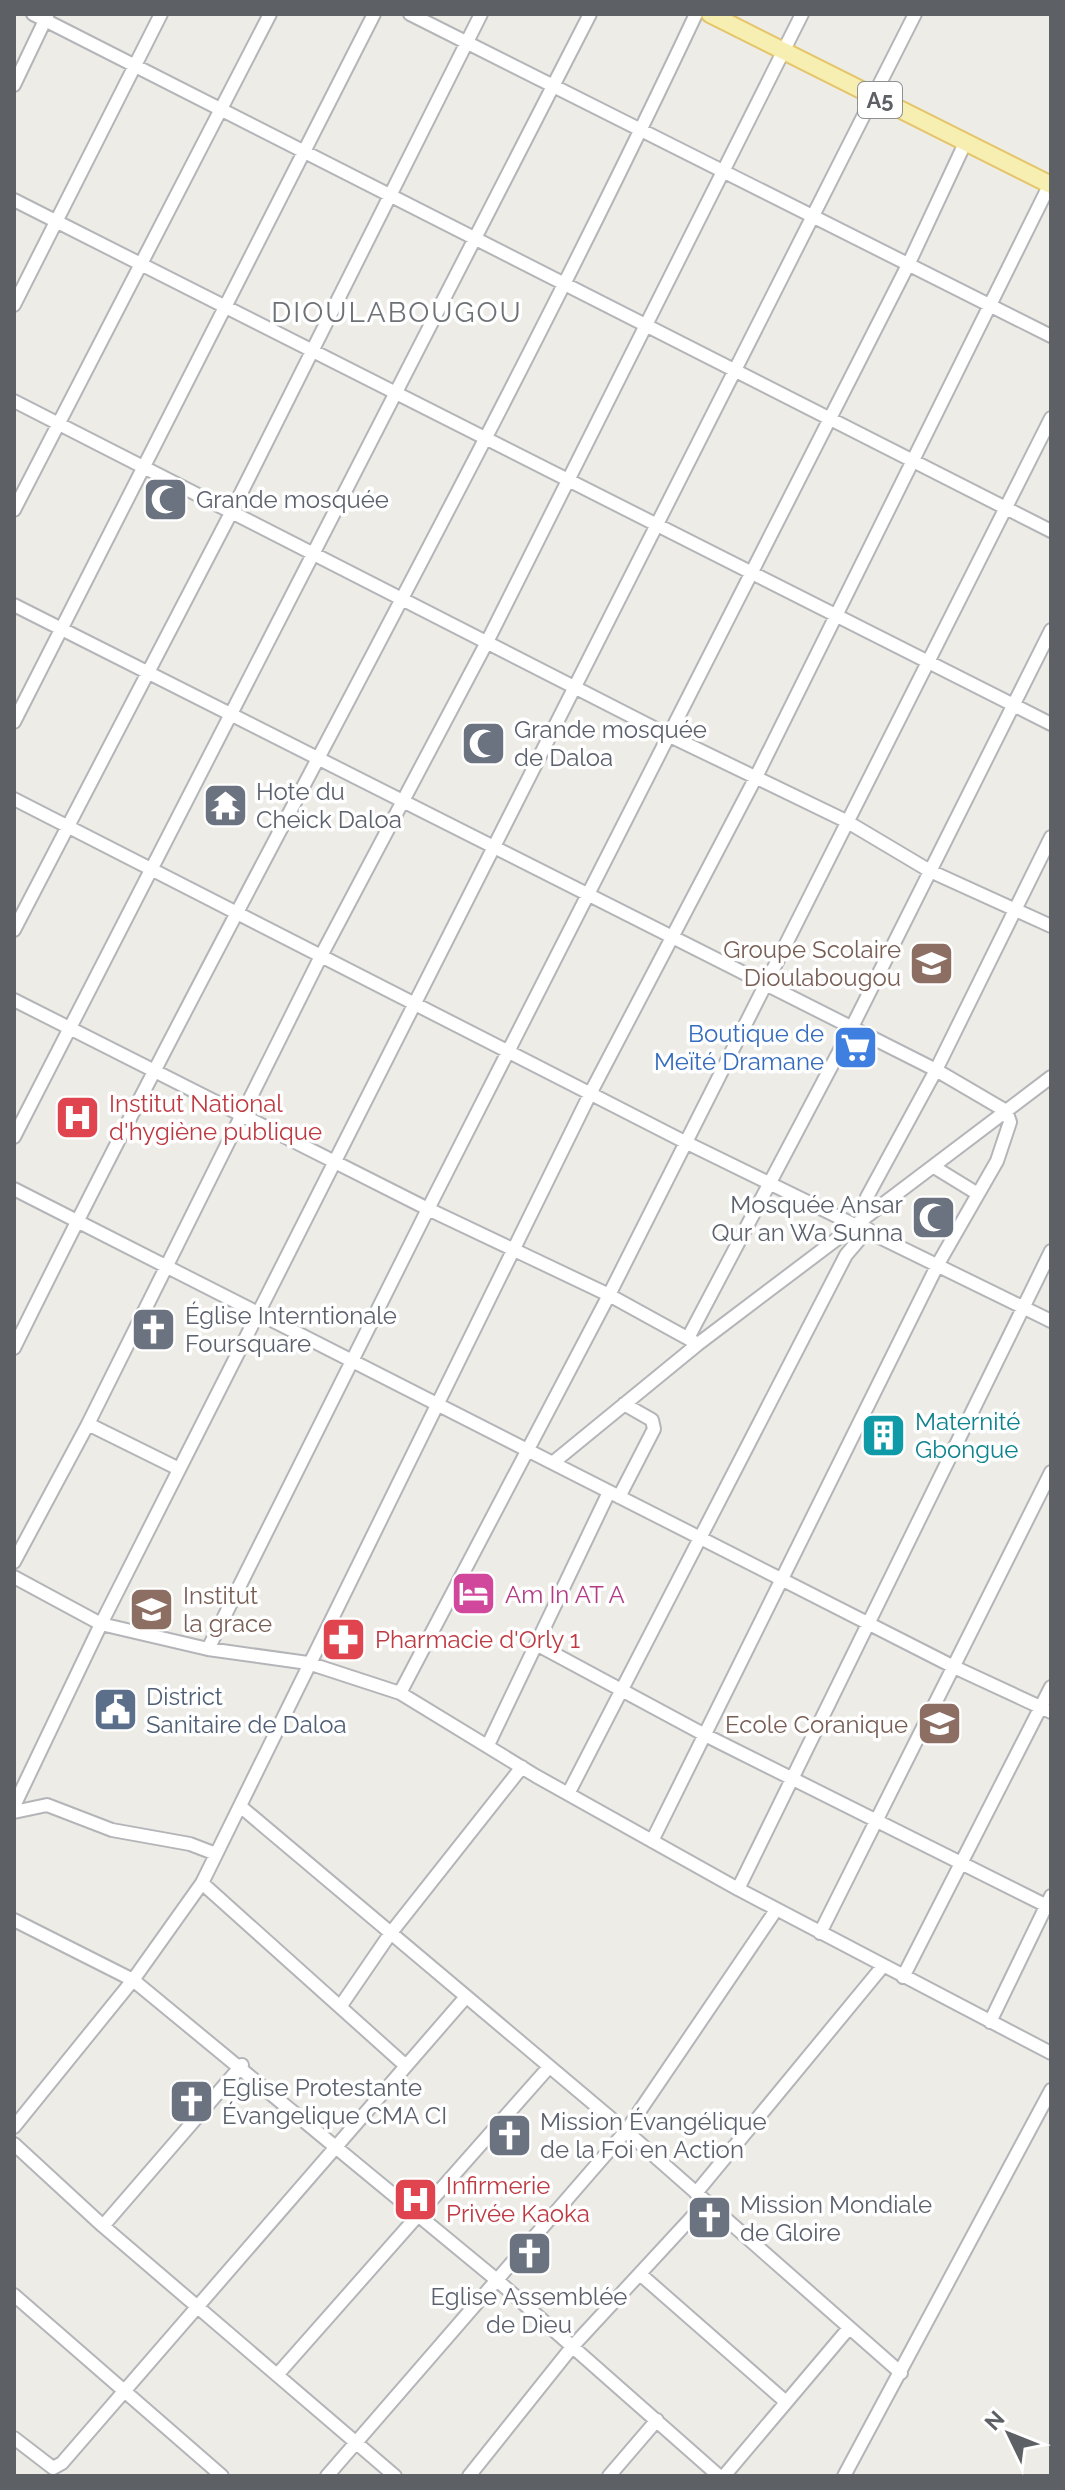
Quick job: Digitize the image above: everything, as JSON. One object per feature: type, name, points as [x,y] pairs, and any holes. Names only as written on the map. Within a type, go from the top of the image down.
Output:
[{"type":"main road","name":"A5","points":[[710,14],[1050,184]]},
{"type":"street","points":[[14,305],[161,14]]},
{"type":"street","points":[[14,510],[270,14]]},
{"type":"street","points":[[14,722],[227,310],[374,14]]},
{"type":"street","points":[[410,14],[640,132],[816,215],[1051,336]]},
{"type":"street","points":[[14,930],[232,511],[481,14]]},
{"type":"street","points":[[14,1137],[233,716],[590,14]]},
{"type":"street","points":[[14,1348],[153,1069],[319,760],[399,598],[484,438],[640,132],[696,14]]},
{"type":"street","points":[[14,1562],[88,1424],[322,954],[487,642],[802,14]]},
{"type":"street","points":[[14,1809],[101,1624],[414,1000],[658,527],[915,14]]},
{"type":"street","points":[[14,85],[42,16],[134,67],[1051,531]]},
{"type":"street","points":[[208,1649],[750,572],[909,263],[966,141]]},
{"type":"street","points":[[14,2127],[133,1980],[202,1883],[591,1092],[756,777],[1050,184]]},
{"type":"street","points":[[14,200],[1051,724]]},
{"type":"street","points":[[14,401],[670,736],[846,821],[930,871],[1051,926]]},
{"type":"street","points":[[400,1693],[609,1295],[1051,418]]},
{"type":"street","points":[[14,605],[764,986],[936,1070],[1006,1111],[1010,1122],[1008,1134],[938,1264],[652,1841]]},
{"type":"street","points":[[693,1341],[1051,630]]},
{"type":"street","points":[[14,799],[414,1000],[685,1142],[864,1224],[1051,1321]]},
{"type":"street","points":[[568,1794],[698,1537],[864,1224],[867,1197],[936,1070],[1051,837]]},
{"type":"street","points":[[14,1000],[428,1209],[609,1295],[693,1341]]},
{"type":"street","points":[[555,1461],[693,1341],[864,1224],[1051,1077]]},
{"type":"street","points":[[934,1167],[978,1194]]},
{"type":"street","points":[[14,1189],[352,1362],[555,1461],[954,1667],[1046,1709]]},
{"type":"street","points":[[738,1889],[1051,1251]]},
{"type":"street","points":[[488,1745],[536,1644],[614,1494],[654,1429],[652,1420],[624,1404]]},
{"type":"street","points":[[88,1424],[179,1469]]},
{"type":"street","points":[[820,1933],[1051,1472]]},
{"type":"street","points":[[14,1577],[101,1624],[208,1649],[308,1663],[400,1693],[568,1794],[738,1889],[1051,2053]]},
{"type":"street","points":[[536,1644],[705,1735],[1049,1904],[990,2022]]},
{"type":"street","points":[[903,1977],[961,1863],[1046,1709],[1051,1687]]},
{"type":"street","points":[[340,2007],[390,1934],[522,1767]]},
{"type":"street","points":[[14,1809],[47,1805],[112,1830],[190,1844],[216,1854]]},
{"type":"street","points":[[240,1806],[626,2131],[901,2373]]},
{"type":"street","points":[[202,1883],[406,2066]]},
{"type":"street","points":[[327,2476],[626,2131],[776,1910]]},
{"type":"street","points":[[14,1920],[133,1980],[242,2065],[415,2215],[498,2281],[721,2476],[849,2328]]},
{"type":"street","points":[[469,2476],[572,2347],[640,2274],[883,1966]]},
{"type":"street","points":[[14,2438],[53,2468],[62,2463],[465,1998]]},
{"type":"street","points":[[103,2226],[242,2065]]},
{"type":"street","points":[[277,2375],[415,2215],[549,2067]]},
{"type":"street","points":[[844,2476],[1051,2090]]},
{"type":"street","points":[[14,2144],[103,2226],[395,2476]]},
{"type":"street","points":[[640,2274],[786,2402]]},
{"type":"street","points":[[14,2295],[222,2476]]},
{"type":"street","points":[[609,2476],[657,2420]]},
{"type":"place","name":"Grande mosquée","points":[[165,499]]},
{"type":"place","name":"Grande mosquée de Daloa","points":[[483,743]]},
{"type":"place","name":"Hote du Cheick Daloa","points":[[225,805]]},
{"type":"place","name":"Groupe Scolaire Dioulabougou","points":[[932,963]]},
{"type":"place","name":"Boutique de Meïté Dramane","points":[[855,1047]]},
{"type":"place","name":"Institut National d'hygiène publique","points":[[78,1117]]},
{"type":"place","name":"Mosquée Ansar Qur an Wa Sunna","points":[[934,1218]]},
{"type":"place","name":"Église Interntionale Foursquare","points":[[154,1329]]},
{"type":"place","name":"Maternité Gbongue","points":[[884,1435]]},
{"type":"place","name":"Am In AT A","points":[[474,1594]]},
{"type":"place","name":"Institut la grace","points":[[152,1609]]},
{"type":"place","name":"Pharmacie d'Orly 1","points":[[344,1639]]},
{"type":"place","name":"District Sanitaire de Daloa","points":[[115,1710]]},
{"type":"place","name":"Ecole Coranique","points":[[939,1724]]},
{"type":"place","name":"Eglise Protestante Évangelique CMA CI","points":[[191,2101]]},
{"type":"place","name":"Mission Évangélique de la Foi en Action","points":[[509,2135]]},
{"type":"place","name":"Infirmerie Privée Kaoka","points":[[415,2199]]},
{"type":"place","name":"Mission Mondiale de Gloire","points":[[709,2218]]},
{"type":"place","name":"Eglise Assemblée de Dieu","points":[[529,2254]]},
{"type":"district","name":"DIOULABOUGOU","points":[[397,312]]}]
